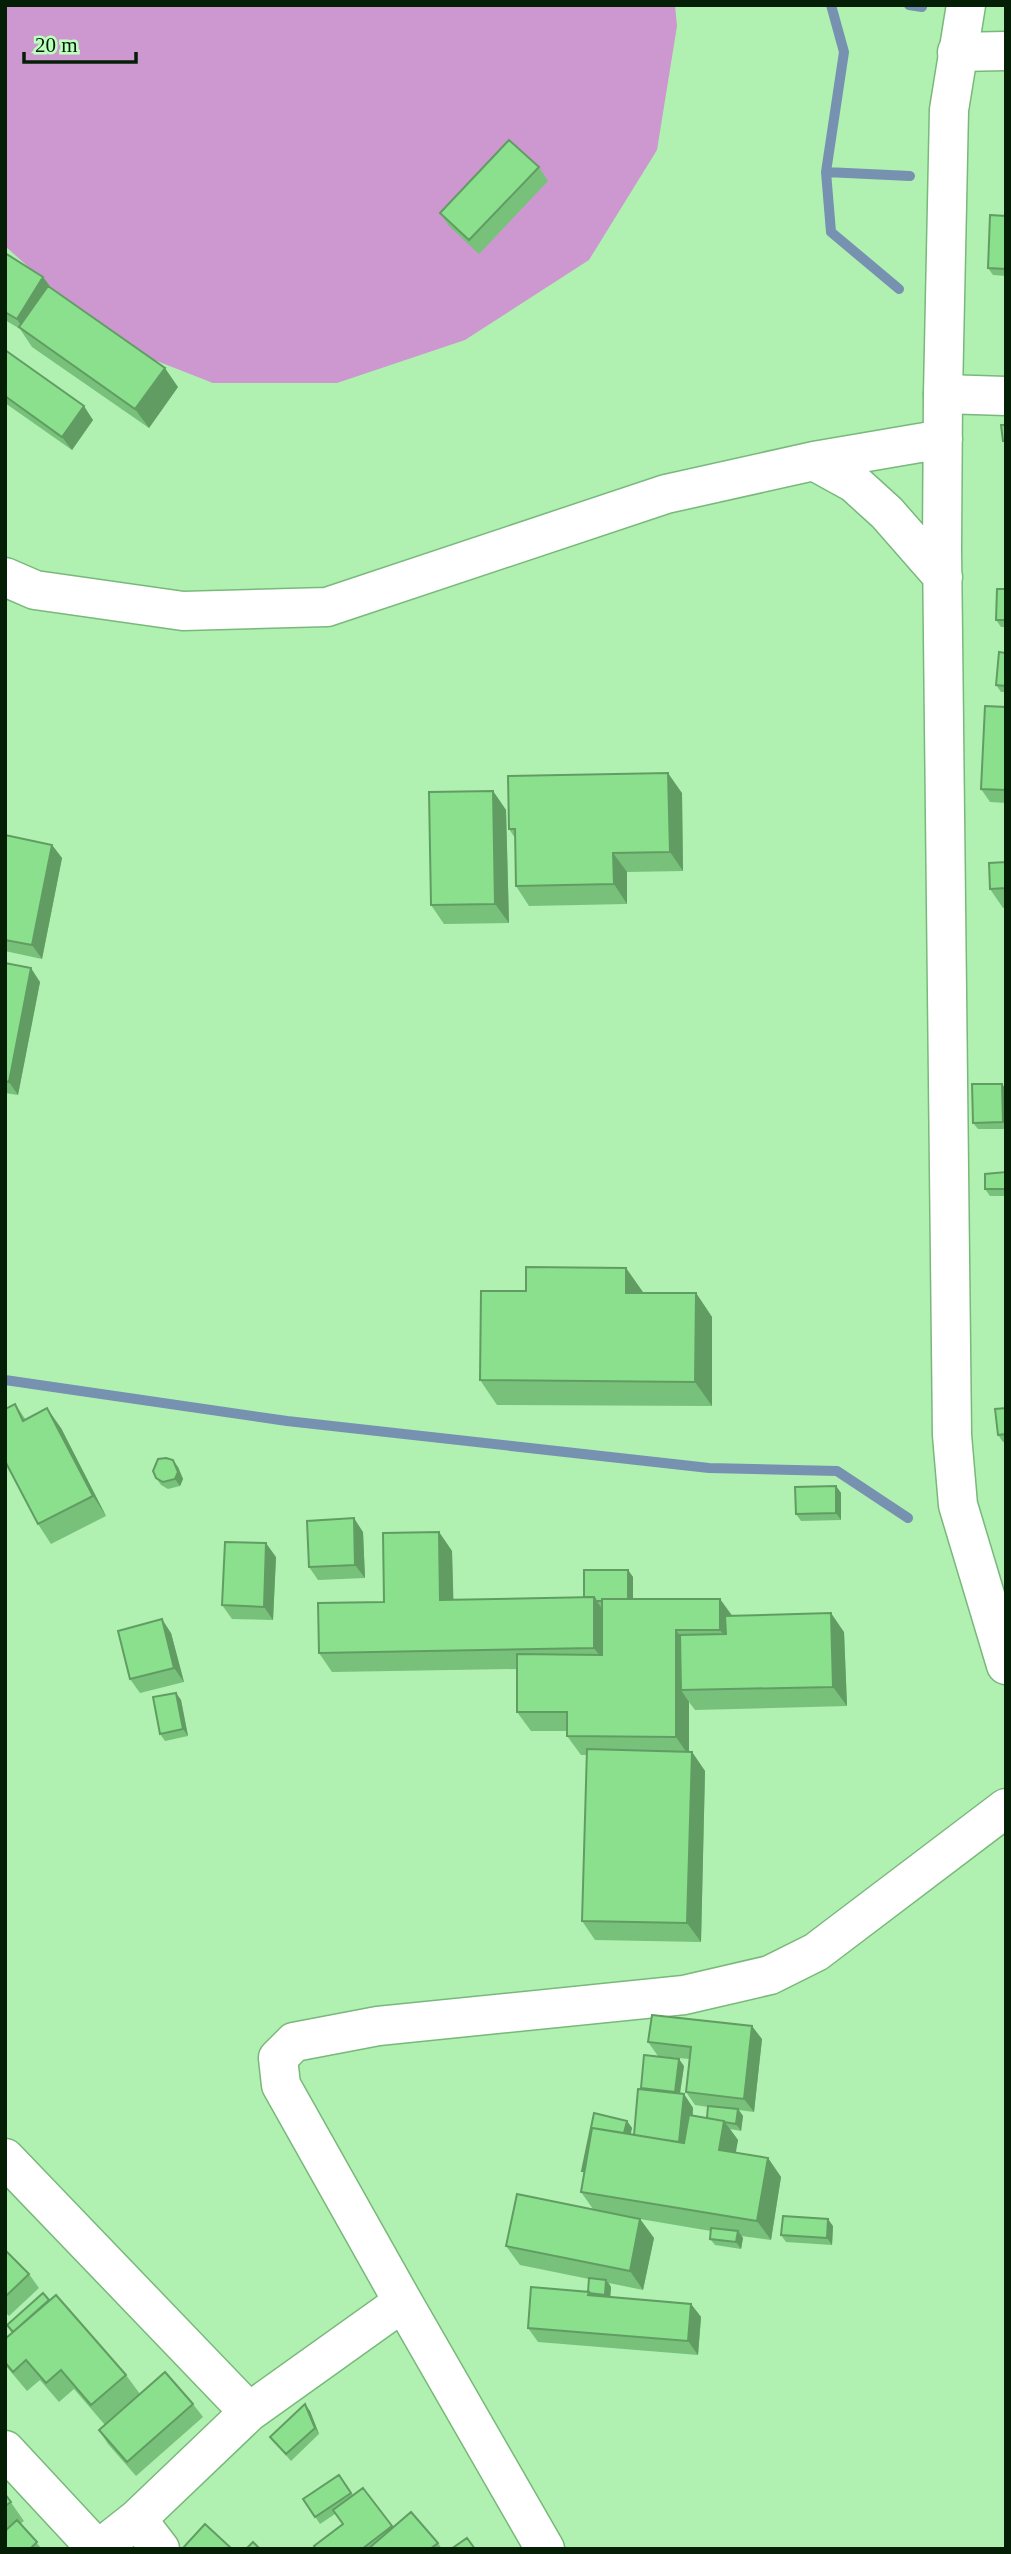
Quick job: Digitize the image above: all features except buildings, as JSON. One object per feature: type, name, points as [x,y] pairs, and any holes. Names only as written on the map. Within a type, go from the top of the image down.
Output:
[{"type":"street","points":[[966,5],[949,110],[943,394],[952,1434],[958,1505],[1006,1665]]},
{"type":"street","points":[[957,51],[1006,51]]},
{"type":"street","points":[[943,394],[1006,396]]},
{"type":"street","points":[[5,578],[36,590],[183,611],[327,607],[667,494],[814,461],[943,439]]},
{"type":"street","points":[[814,461],[853,483],[887,513],[943,577]]},
{"type":"street","points":[[545,2549],[281,2085],[278,2058],[294,2042],[378,2026],[684,1995],[769,1975],[816,1952],[1006,1808]]},
{"type":"street","points":[[5,2158],[250,2412]]},
{"type":"street","points":[[5,2450],[98,2549],[149,2534],[250,2412],[403,2302]]},
{"type":"shaded area","points":[[5,5],[675,5],[677,26],[657,150],[589,260],[465,340],[337,383],[213,383],[116,345],[5,246]]},
{"type":"waterway","points":[[831,5],[844,52],[826,172],[831,232],[899,289]]},
{"type":"waterway","points":[[909,5],[922,7]]},
{"type":"waterway","points":[[826,172],[910,176]]},
{"type":"waterway","points":[[5,1380],[287,1421],[709,1468],[837,1471],[908,1518]]}]
